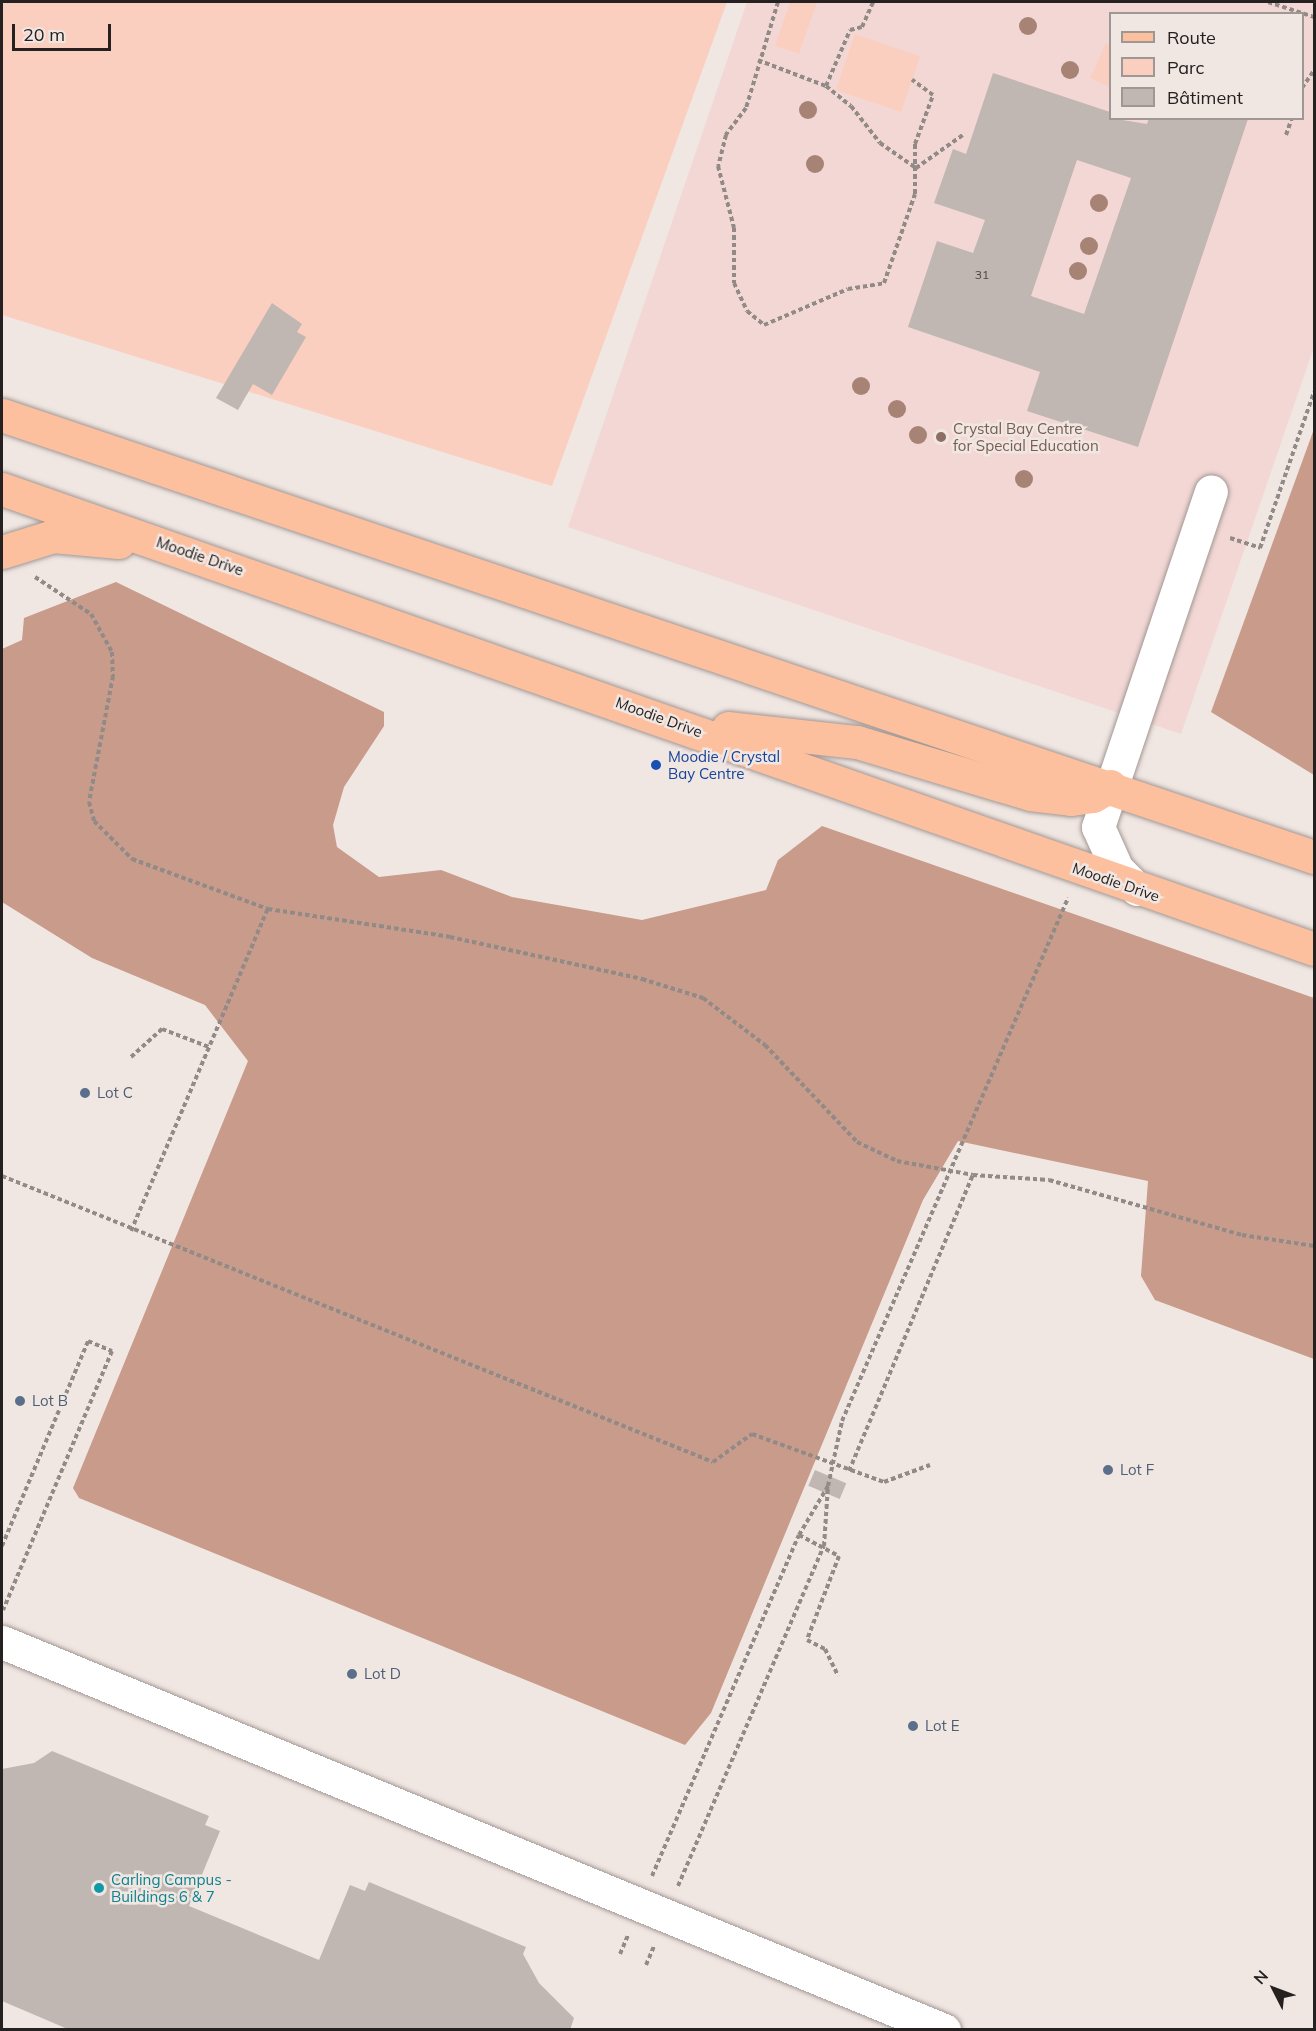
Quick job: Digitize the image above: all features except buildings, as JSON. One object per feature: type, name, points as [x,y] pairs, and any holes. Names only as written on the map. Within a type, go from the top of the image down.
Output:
[{"type":"main road","points":[[2,414],[1110,786],[1314,857]]},
{"type":"main road","name":"Moodie Drive","points":[[2,489],[674,722],[1080,870],[1314,950]]},
{"type":"main road","points":[[2,552],[53,536],[176,548]]},
{"type":"main road","points":[[674,722],[857,742],[1030,794],[1071,799],[1093,796],[1110,786]]},
{"type":"lane","points":[[1137,890],[1117,869],[1098,827],[1211,491]]},
{"type":"lane","points":[[2,1642],[944,2030]]},
{"type":"path","points":[[778,2],[758,60],[746,108],[726,135],[718,166],[734,228],[734,283],[747,311],[764,325],[848,289],[884,283],[915,194],[915,144],[933,95],[912,80]]},
{"type":"path","points":[[826,86],[850,30],[862,27],[873,2]]},
{"type":"path","points":[[1268,2],[1299,12]]},
{"type":"path","points":[[758,60],[826,86],[851,106],[880,142],[916,168]]},
{"type":"path","points":[[1304,85],[1314,70]]},
{"type":"path","points":[[1286,135],[1291,120]]},
{"type":"path","points":[[916,168],[963,135]]},
{"type":"path","points":[[1198,528],[1260,548],[1314,392]]},
{"type":"path","points":[[29,571],[91,614],[112,652],[113,676],[89,802],[94,821],[132,859],[268,909],[450,937],[642,979],[703,998],[765,1045],[857,1142],[897,1161],[945,1172],[1049,1180],[1242,1235],[1314,1246]]},
{"type":"path","points":[[620,1954],[653,1910],[824,1546],[828,1486],[834,1467],[842,1421],[945,1172],[1080,870]]},
{"type":"path","points":[[131,1231],[268,909]]},
{"type":"path","points":[[131,1057],[162,1029],[209,1047]]},
{"type":"path","points":[[849,1471],[973,1175]]},
{"type":"path","points":[[2,1176],[131,1231],[713,1462],[752,1434],[834,1467],[884,1482],[930,1465]]},
{"type":"path","points":[[2,1546],[88,1341],[112,1351],[2,1614]]},
{"type":"path","points":[[646,1965],[653,1910],[798,1535],[828,1486]]},
{"type":"path","points":[[798,1535],[824,1546],[839,1556],[807,1640],[825,1649],[838,1676]]},
{"type":"shaded area","name":"Crystal Bay Centre for Special Education","points":[[747,2],[1314,2],[1314,347],[1181,734],[568,527]]},
{"type":"shaded area","points":[[1314,429],[1314,775],[1211,712]]},
{"type":"shaded area","points":[[116,582],[384,712],[384,726],[344,787],[333,825],[337,847],[379,877],[441,870],[512,897],[642,920],[766,890],[778,860],[822,826],[1314,998],[1314,1359],[1155,1300],[1141,1276],[1148,1181],[958,1141],[923,1200],[711,1713],[685,1745],[79,1498],[73,1488],[248,1061],[205,1005],[92,958],[2,902],[2,649],[22,640],[24,618]]},
{"type":"green space","points":[[2,2],[727,2],[552,486],[2,315]]},
{"type":"green space","points":[[790,2],[817,2],[799,54],[775,46]]},
{"type":"green space","points":[[855,34],[920,56],[901,112],[836,90]]},
{"type":"green space","points":[[1106,43],[1109,44],[1109,87],[1090,78]]},
{"type":"place","name":"Crystal Bay Centre for Special Education","points":[[941,437]]},
{"type":"place","name":"Moodie / Crystal Bay Centre","points":[[656,765]]},
{"type":"place","name":"Lot C","points":[[85,1093]]},
{"type":"place","name":"Lot B","points":[[20,1401]]},
{"type":"place","name":"Lot F","points":[[1108,1470]]},
{"type":"place","name":"Lot D","points":[[352,1674]]},
{"type":"place","name":"Lot E","points":[[913,1726]]},
{"type":"place","name":"Carling Campus - Buildings 6 & 7","points":[[99,1888]]}]
